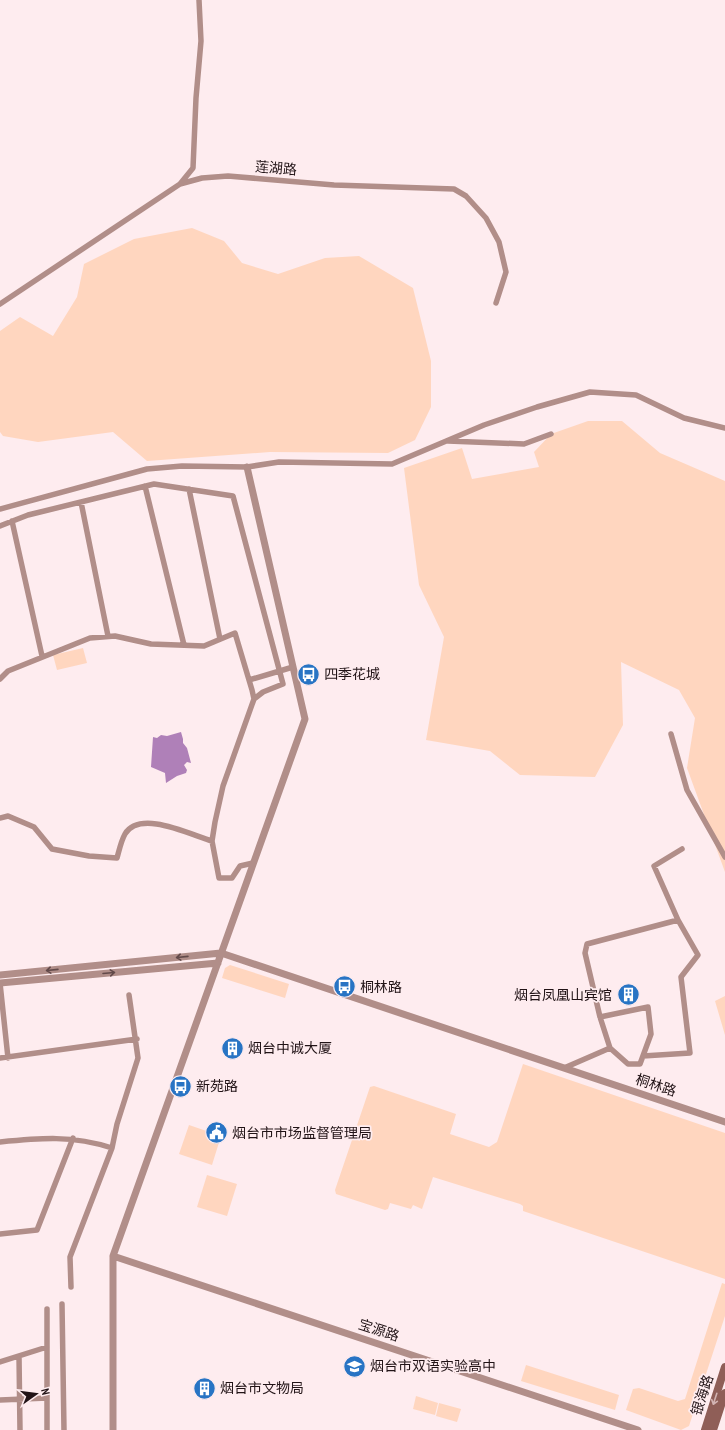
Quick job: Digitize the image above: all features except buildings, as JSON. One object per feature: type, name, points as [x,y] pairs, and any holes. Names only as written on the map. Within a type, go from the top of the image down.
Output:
[{"type":"main road","name":"银海路","points":[[704,1430],[725,1367]]},
{"type":"main road","name":"银海路","points":[[713,1430],[725,1393]]},
{"type":"street","points":[[180,184],[193,168],[196,98],[201,41],[199,0]]},
{"type":"street","name":"莲湖路","points":[[0,304],[180,184],[202,178],[228,176],[334,185],[454,189],[466,196],[486,218],[499,242],[506,272],[496,302]]},
{"type":"street","points":[[0,509],[147,469],[182,466],[247,467],[279,462],[392,464],[484,425],[537,407],[590,392],[636,395],[684,418],[725,428]]},
{"type":"street","points":[[446,441],[524,444],[551,434]]},
{"type":"street","points":[[113,1430],[113,1256],[218,963],[220,953],[305,719],[247,467]]},
{"type":"street","points":[[0,526],[28,515],[154,484],[233,496],[283,684],[263,692],[254,699],[223,786],[212,841],[219,878],[232,878],[240,866],[253,863]]},
{"type":"street","points":[[145,486],[184,645]]},
{"type":"street","points":[[189,489],[220,639]]},
{"type":"street","points":[[81,502],[108,636]]},
{"type":"street","points":[[12,521],[42,656]]},
{"type":"street","points":[[1,676],[8,671],[42,656],[90,638],[115,636],[152,644],[204,646],[235,633],[254,699]]},
{"type":"street","points":[[249,680],[293,667]]},
{"type":"street","points":[[671,734],[687,790],[725,857]]},
{"type":"street","points":[[0,818],[8,816],[34,827],[52,849],[89,856],[117,858],[125,833],[140,823],[157,822],[212,841]]},
{"type":"street","points":[[643,1056],[690,1053],[681,978],[698,954],[678,920],[654,866],[682,849]]},
{"type":"street","points":[[600,1017],[648,1007],[651,1034],[640,1064],[628,1064],[610,1048],[600,1017],[585,953],[587,944],[678,920]]},
{"type":"street","name":"桐林路","points":[[0,975],[220,953],[725,1122]]},
{"type":"street","points":[[8,1058],[0,983],[218,963]]},
{"type":"street","points":[[71,1287],[70,1258],[112,1148],[117,1124],[138,1058],[137,1039],[129,995]]},
{"type":"street","points":[[0,1058],[137,1039]]},
{"type":"street","points":[[564,1068],[610,1048]]},
{"type":"street","points":[[0,1142],[73,1138],[91,1141],[112,1148]]},
{"type":"street","points":[[0,1234],[37,1230],[73,1138]]},
{"type":"street","name":"宝源路","points":[[113,1256],[638,1430]]},
{"type":"street","points":[[62,1304],[64,1430]]},
{"type":"street","points":[[47,1310],[47,1430]]},
{"type":"street","points":[[0,1362],[47,1347]]},
{"type":"street","points":[[19,1356],[20,1430]]},
{"type":"street","points":[[0,1400],[47,1398]]},
{"type":"shaded area","points":[[192,228],[224,241],[242,263],[278,274],[325,258],[359,256],[413,288],[431,361],[431,407],[415,440],[388,453],[270,452],[147,461],[113,432],[38,442],[3,436],[0,432],[0,331],[20,317],[53,336],[77,297],[84,264],[134,239]]},
{"type":"shaded area","points":[[588,421],[622,421],[660,453],[725,481],[725,872],[687,768],[695,718],[679,690],[621,662],[623,725],[595,777],[520,775],[490,751],[426,740],[444,637],[419,585],[404,468],[462,448],[472,479],[539,467],[534,452],[551,434]]},
{"type":"shaded area","points":[[83,648],[87,663],[57,670],[53,655]]},
{"type":"shaded area","points":[[181,732],[183,743],[187,748],[191,763],[187,762],[184,765],[187,770],[186,773],[177,776],[166,783],[165,773],[151,767],[153,737],[157,738],[161,735],[167,736]]},
{"type":"shaded area","points":[[230,965],[289,984],[285,998],[222,978],[225,968]]},
{"type":"shaded area","points":[[725,996],[725,1035],[715,1001]]},
{"type":"shaded area","points":[[523,1064],[725,1133],[725,1279],[523,1211],[523,1206],[520,1204],[433,1177],[422,1209],[413,1205],[411,1209],[390,1203],[388,1209],[385,1210],[336,1194],[335,1190],[370,1087],[374,1086],[456,1114],[450,1134],[489,1147],[497,1142]]},
{"type":"shaded area","points":[[189,1125],[221,1136],[212,1165],[179,1154]]},
{"type":"shaded area","points":[[207,1175],[237,1184],[227,1216],[197,1207]]},
{"type":"shaded area","points":[[722,1283],[725,1284],[725,1316],[689,1426],[681,1430],[626,1410],[633,1389],[639,1388],[678,1401],[685,1399]]},
{"type":"shaded area","points":[[526,1365],[619,1395],[615,1410],[521,1381]]},
{"type":"shaded area","points":[[416,1396],[438,1403],[435,1415],[413,1409]]},
{"type":"shaded area","points":[[439,1403],[461,1409],[457,1422],[436,1416]]},
{"type":"place","name":"四季花城","points":[[308,674]]},
{"type":"place","name":"桐林路","points":[[344,987]]},
{"type":"place","name":"烟台凤凰山宾馆","points":[[628,995]]},
{"type":"place","name":"烟台中诚大厦","points":[[233,1048]]},
{"type":"place","name":"新苑路","points":[[180,1086]]},
{"type":"place","name":"烟台市市场监督管理局","points":[[216,1133]]},
{"type":"place","name":"烟台市双语实验高中","points":[[354,1366]]},
{"type":"place","name":"烟台市文物局","points":[[205,1388]]}]
